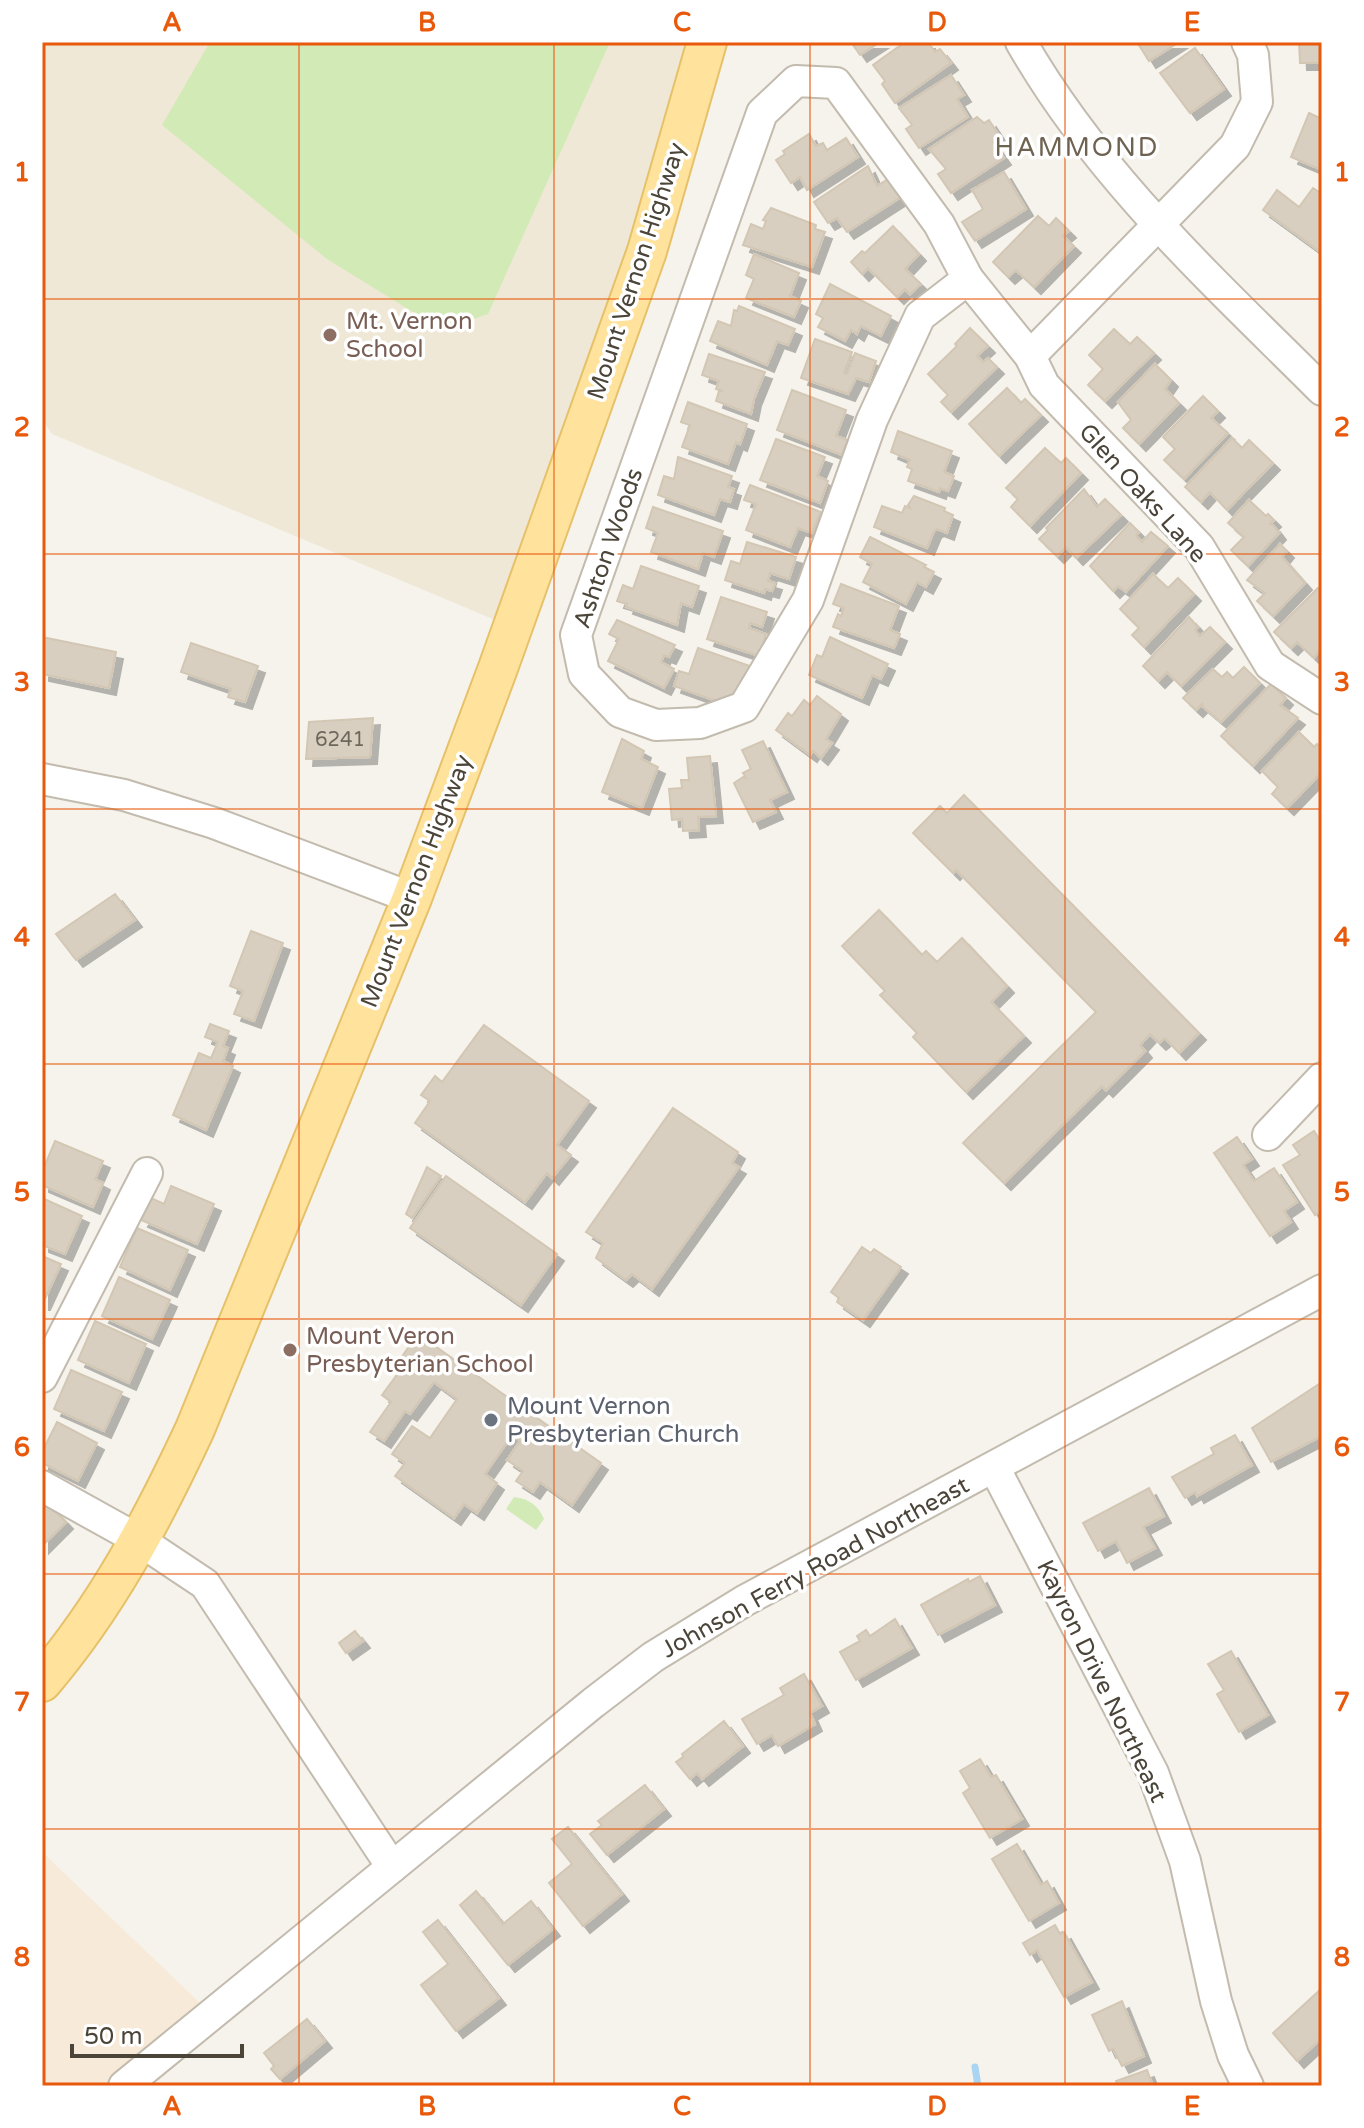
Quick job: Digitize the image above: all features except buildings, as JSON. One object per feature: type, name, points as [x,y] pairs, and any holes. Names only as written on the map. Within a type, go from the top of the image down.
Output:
[{"type":"main road","name":"Mount Vernon Highway","points":[[42,1682],[117,1579],[159,1506],[195,1429],[412,898],[647,251],[707,42]]},
{"type":"street","points":[[1021,42],[1066,114],[1158,227],[1322,390]]},
{"type":"street","points":[[1030,356],[1235,146],[1257,102],[1253,55],[1247,42]]},
{"type":"street","name":"Ashton Woods","points":[[796,81],[836,83],[939,224],[968,279],[920,316],[872,420],[808,600],[744,707],[700,723],[656,725],[620,712],[584,674],[576,635],[762,113],[796,81]]},
{"type":"street","name":"Glen Oaks Lane","points":[[968,279],[1030,356],[1044,385],[1199,547],[1270,665],[1322,699]]},
{"type":"street","points":[[42,779],[124,795],[214,823],[412,898]]},
{"type":"street","points":[[1268,1135],[1322,1078]]},
{"type":"street","points":[[42,1377],[147,1173]]},
{"type":"street","name":"Johnson Ferry Road Northeast","points":[[124,2086],[653,1657],[744,1601],[1322,1290]]},
{"type":"street","name":"Kayron Drive Northeast","points":[[994,1467],[1153,1773],[1185,1861],[1216,2001],[1233,2055],[1248,2086]]},
{"type":"street","points":[[42,1486],[139,1540],[205,1584],[392,1867]]},
{"type":"shaded area","name":"Mt. Vernon School","points":[[42,42],[694,42],[519,630],[52,434],[42,419]]},
{"type":"shaded area","points":[[42,1852],[223,2025],[129,2086],[42,2086]]},
{"type":"green space","points":[[210,42],[610,42],[488,314],[442,330],[327,259],[162,125]]},
{"type":"green space","points":[[514,1497],[529,1501],[539,1510],[544,1519],[536,1530],[506,1509]]},
{"type":"waterway","points":[[975,2067],[978,2086]]},
{"type":"place","name":"Mt. Vernon School","points":[[330,335]]},
{"type":"place","name":"Mount Veron Presbyterian School","points":[[290,1350]]},
{"type":"place","name":"Mount Vernon Presbyterian Church","points":[[491,1420]]},
{"type":"district","name":"HAMMOND","points":[[1077,147]]}]
